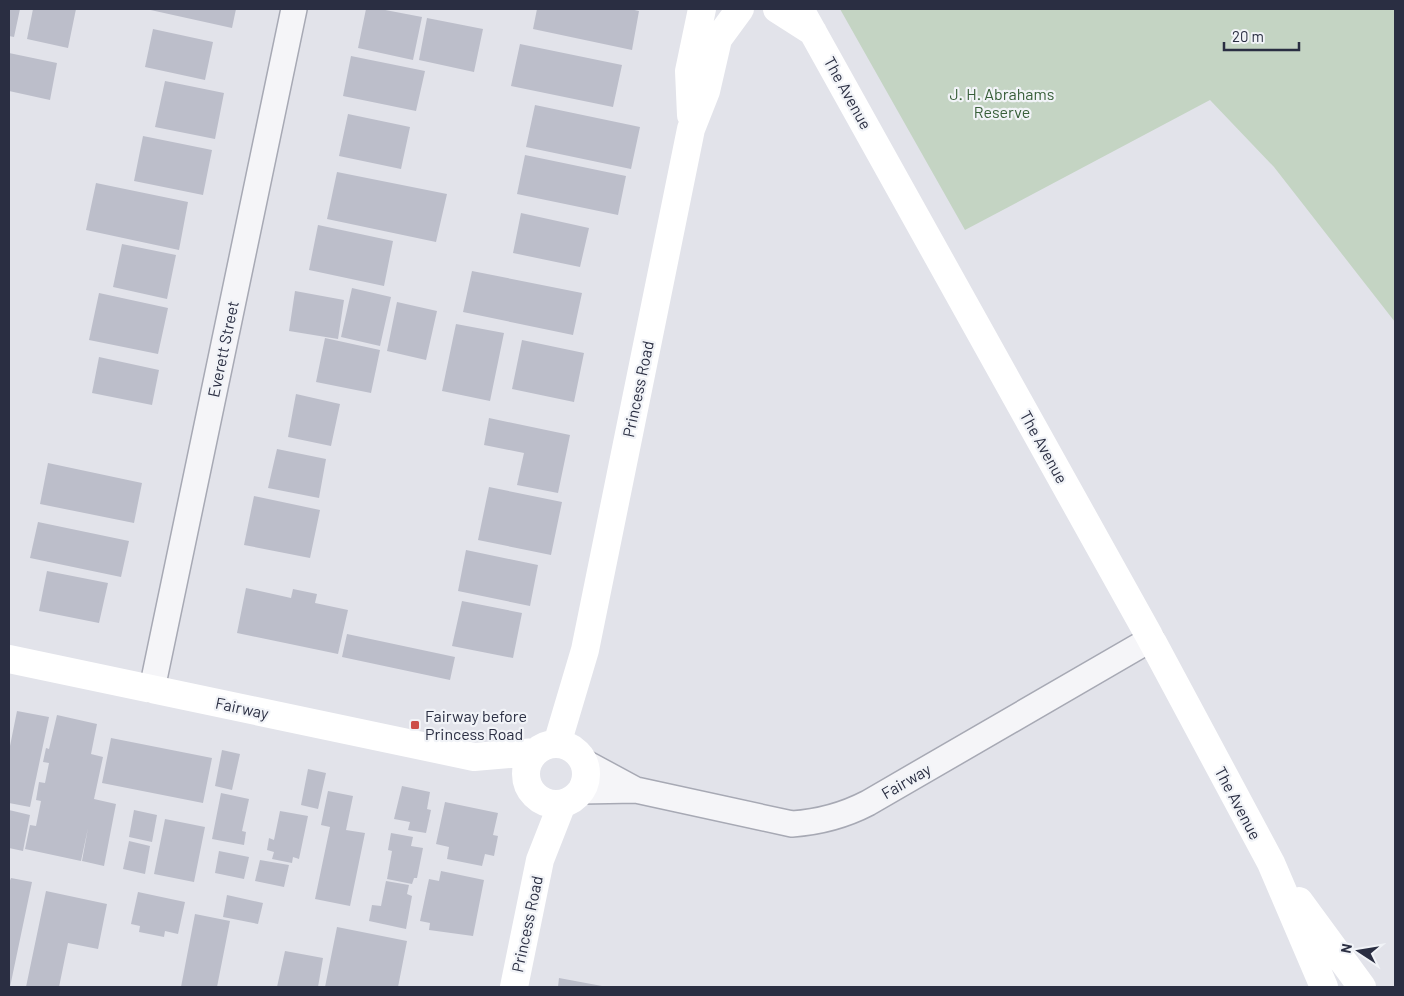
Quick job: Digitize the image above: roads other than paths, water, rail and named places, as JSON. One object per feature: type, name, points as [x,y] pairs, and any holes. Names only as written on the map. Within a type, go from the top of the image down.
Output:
[{"type":"street","name":"Everett Street","points":[[152,689],[294,9]]},
{"type":"street","name":"Princess Road","points":[[691,129],[689,71],[702,9]]},
{"type":"street","name":"Princess Road","points":[[563,752],[691,129],[706,91],[718,39],[740,9]]},
{"type":"street","name":"The Avenue","points":[[777,9],[815,33]]},
{"type":"street","name":"The Avenue","points":[[800,9],[1151,639],[1271,863],[1324,987]]},
{"type":"street","name":"Fairway","points":[[474,757],[563,752],[636,790],[792,824],[812,822],[850,812],[868,803],[1151,639]]},
{"type":"street","name":"Fairway","points":[[9,659],[474,757],[553,796],[636,790]]},
{"type":"street","points":[[563,752],[586,772],[585,782],[553,796],[526,778],[526,768],[529,760],[563,752]]},
{"type":"street","name":"Princess Road","points":[[514,987],[553,796]]},
{"type":"street","name":"The Avenue","points":[[1271,863],[1362,987]]},
{"type":"place","name":"Fairway before Princess Road","points":[[415,725]]},
{"type":"park label","name":"J. H. Abrahams Reserve","points":[[1002,103]]}]
